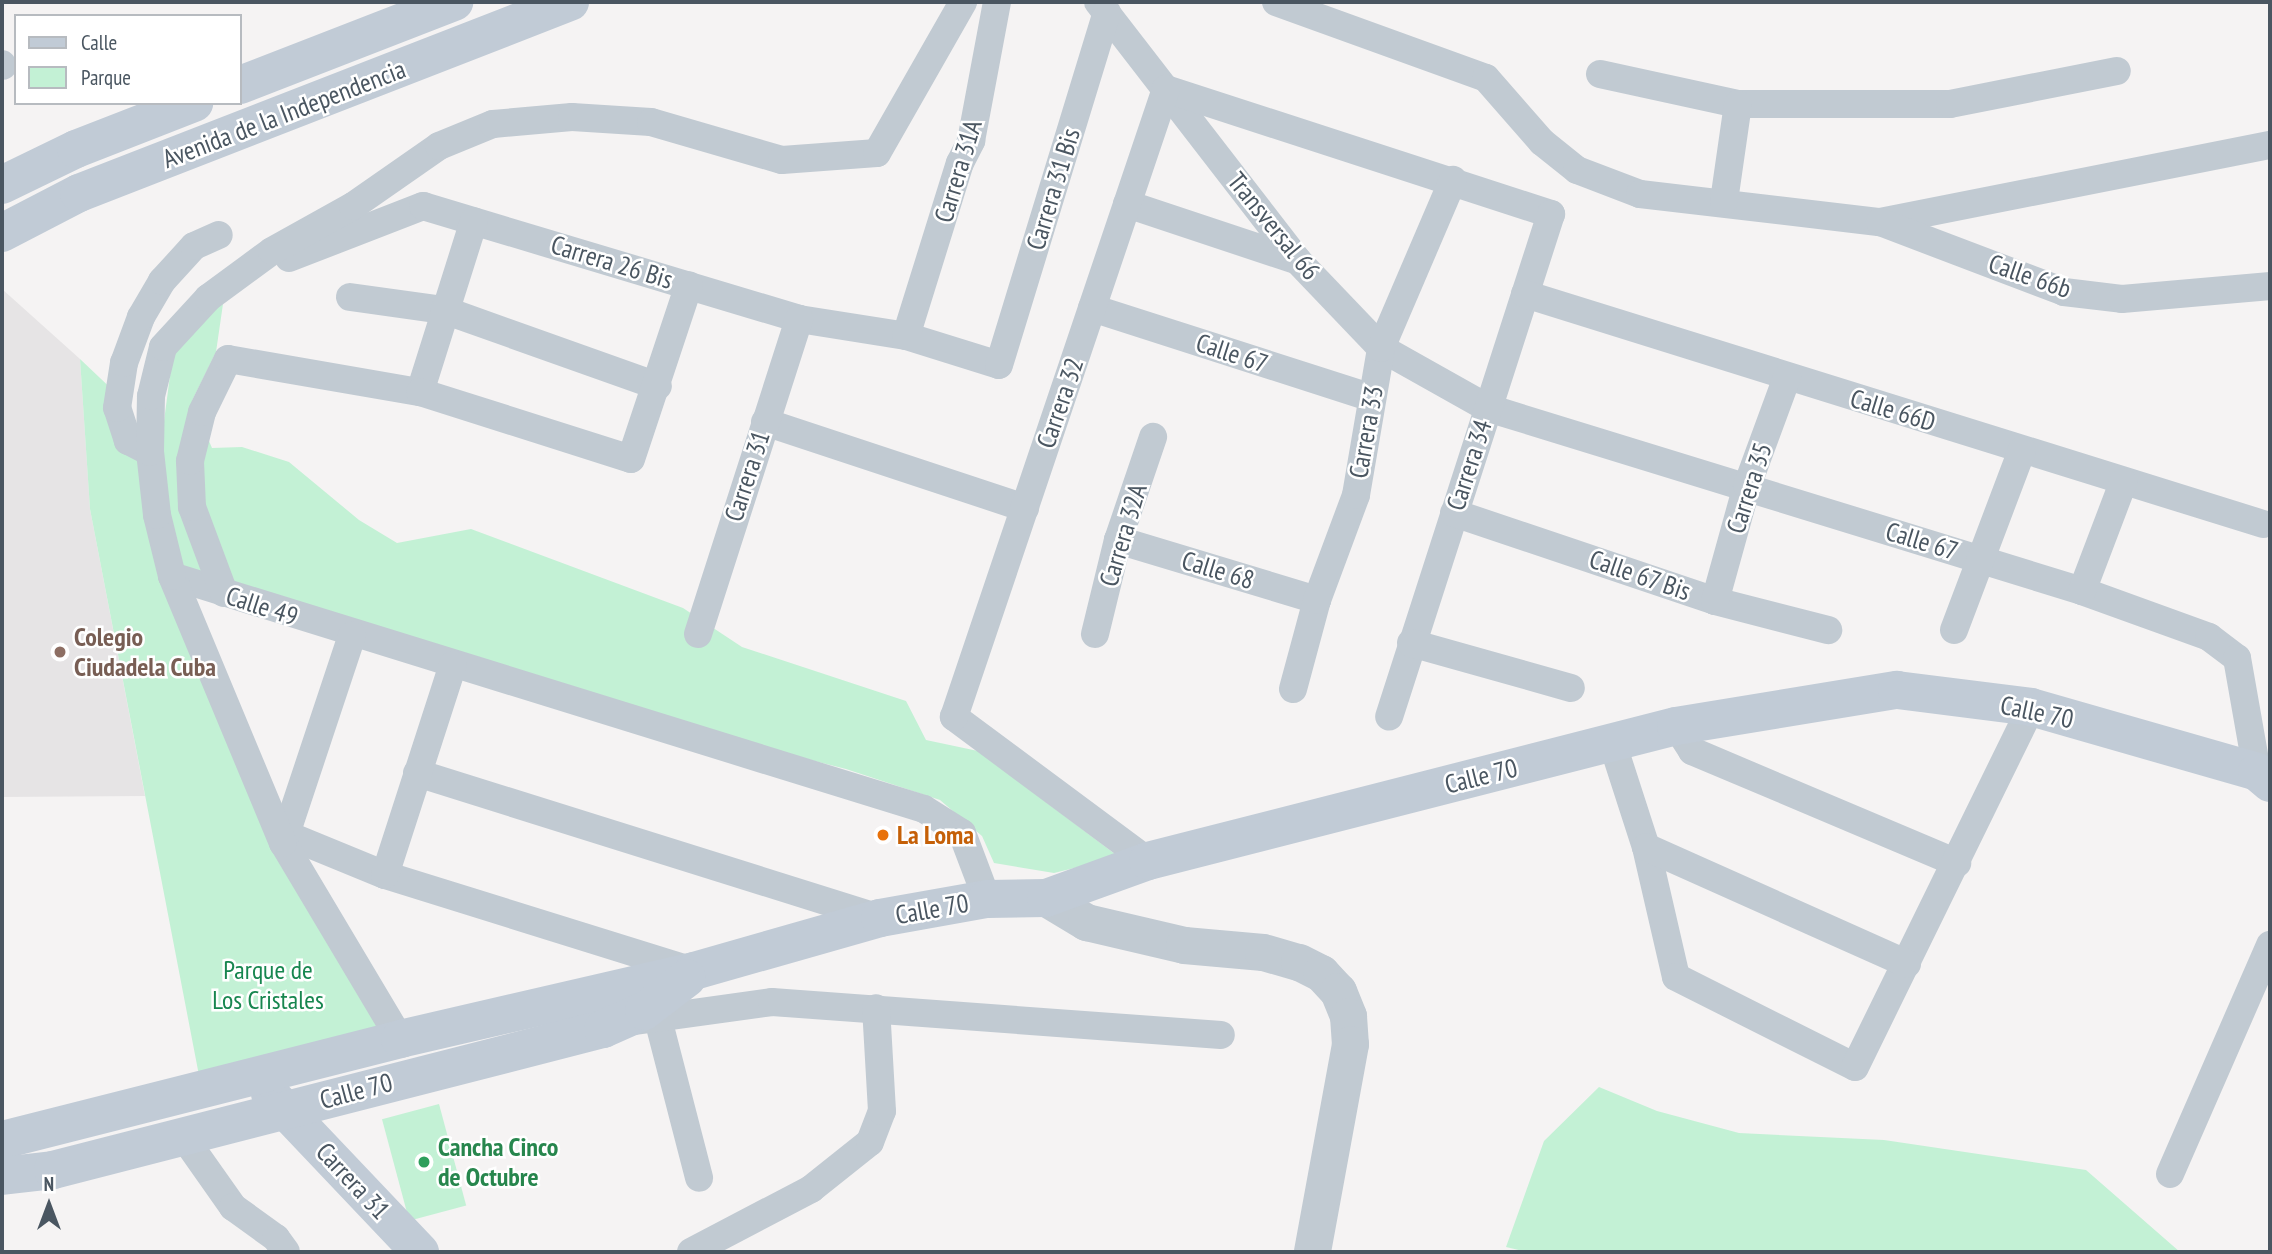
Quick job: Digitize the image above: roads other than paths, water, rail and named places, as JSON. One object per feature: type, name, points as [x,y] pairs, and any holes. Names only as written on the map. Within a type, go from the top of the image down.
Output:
[{"type":"main road","name":"Avenida de la Independencia","points":[[242,84],[454,2]]},
{"type":"main road","name":"Avenida de la Independencia","points":[[2,233],[79,193],[570,2]]},
{"type":"main road","name":"Avenida de la Independencia","points":[[2,185],[76,149],[189,105]]},
{"type":"main road","name":"Calle 70","points":[[2,1140],[148,1106],[400,1039],[694,971],[880,918],[986,899],[1046,898],[1148,861],[1676,726],[1897,690],[2031,708],[2266,766]]},
{"type":"main road","name":"Calle 70","points":[[2,1176],[53,1170],[618,1023],[673,992],[694,971]]},
{"type":"main road","name":"Carrera 31","points":[[255,1077],[420,1252]]},
{"type":"main road","points":[[148,1106],[170,1139]]},
{"type":"street","points":[[400,1039],[284,839],[172,576],[157,515],[150,453],[151,396],[163,347],[208,298],[234,279],[439,146],[493,124],[572,117],[651,122],[782,160],[877,153],[963,2]]},
{"type":"street","name":"Carrera 31A","points":[[906,336],[960,163],[971,141],[997,2]]},
{"type":"street","points":[[1276,2],[1486,78],[1542,142],[1577,170],[1640,194],[1724,201],[1880,222],[2270,145]]},
{"type":"street","name":"Transversal 66","points":[[1102,7],[1298,261],[1381,348],[1488,408]]},
{"type":"street","name":"Carrera 31 Bis","points":[[999,365],[1102,7]]},
{"type":"street","points":[[1600,74],[1738,104],[1950,104],[2117,71]]},
{"type":"street","points":[[1166,89],[1453,180]]},
{"type":"street","name":"Carrera 32","points":[[1148,861],[954,717],[1166,89]]},
{"type":"street","points":[[1724,201],[1738,104]]},
{"type":"street","name":"Carrera 34","points":[[1389,717],[1551,214],[1453,180]]},
{"type":"street","name":"Carrera 33","points":[[1293,689],[1317,600],[1356,495],[1381,348],[1453,180]]},
{"type":"street","points":[[1127,204],[1298,261]]},
{"type":"street","name":"Carrera 26 Bis","points":[[234,279],[423,206],[799,318],[906,336],[999,365]]},
{"type":"street","points":[[420,392],[474,221]]},
{"type":"street","name":"Calle 66b","points":[[1880,222],[2064,292],[2122,299],[2270,286]]},
{"type":"street","points":[[150,453],[128,441],[117,408],[124,363],[141,317],[162,281],[194,246],[219,235]]},
{"type":"street","points":[[224,593],[192,507],[190,461],[202,412],[228,359],[420,392],[631,459],[658,386],[689,285]]},
{"type":"street","name":"Calle 66D","points":[[1525,294],[2263,524]]},
{"type":"street","points":[[351,297],[444,310],[658,386]]},
{"type":"street","name":"Calle 67","points":[[1092,308],[1372,398]]},
{"type":"street","name":"Carrera 31","points":[[698,634],[799,318]]},
{"type":"street","name":"Carrera 35","points":[[1715,601],[1747,486],[1787,377]]},
{"type":"street","name":"Calle 67","points":[[1488,408],[2082,591],[2209,637],[2237,658],[2266,766]]},
{"type":"street","points":[[765,422],[1025,508]]},
{"type":"street","name":"Carrera 32A","points":[[1095,634],[1118,540],[1153,437]]},
{"type":"street","points":[[1954,630],[2022,450]]},
{"type":"street","points":[[2082,591],[2123,482]]},
{"type":"street","name":"Calle 67 Bis","points":[[1454,513],[1715,601],[1828,630]]},
{"type":"street","name":"Calle 68","points":[[1118,540],[1317,600]]},
{"type":"street","name":"Calle 49","points":[[172,576],[352,635],[924,809],[962,833],[986,899]]},
{"type":"street","points":[[284,839],[352,635]]},
{"type":"street","points":[[1411,643],[1571,688]]},
{"type":"street","points":[[385,875],[453,665]]},
{"type":"street","points":[[1612,742],[1646,847],[1676,977],[1856,1067],[2031,708]]},
{"type":"street","points":[[1676,726],[1692,751],[1957,863]]},
{"type":"street","points":[[416,773],[880,918]]},
{"type":"street","points":[[284,839],[385,875],[694,971]]},
{"type":"street","points":[[1646,847],[1907,964]]},
{"type":"street","points":[[1046,898],[1086,922],[1184,945],[1264,952],[1298,962],[1321,973],[1338,991],[1348,1016],[1350,1044],[1312,1252]]},
{"type":"street","points":[[2170,1174],[2270,945]]},
{"type":"street","points":[[618,1023],[772,1002],[1221,1035]]},
{"type":"street","points":[[691,1252],[811,1189],[870,1142],[882,1111],[876,1008]]},
{"type":"street","points":[[658,1019],[699,1178]]},
{"type":"street","points":[[170,1139],[233,1207],[276,1238],[286,1252]]},
{"type":"place","name":"Colegio Ciudadela Cuba","points":[[60,652]]},
{"type":"place","name":"La Loma","points":[[883,835]]},
{"type":"place","name":"Cancha Cinco de Octubre","points":[[424,1162]]},
{"type":"park label","name":"Parque de Los Cristales","points":[[268,985]]}]
